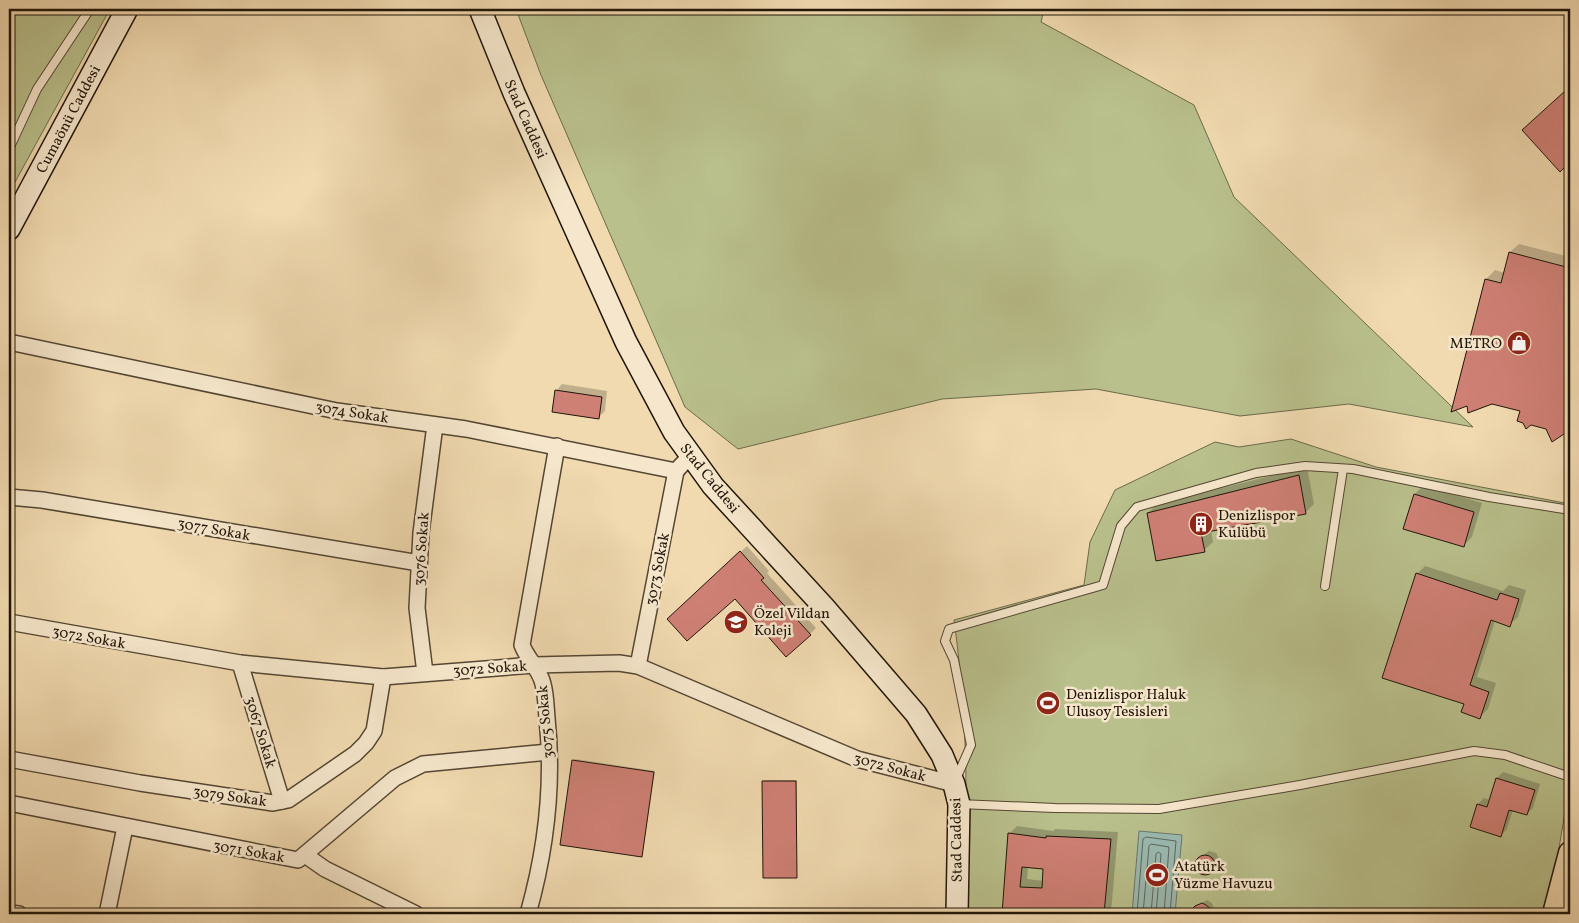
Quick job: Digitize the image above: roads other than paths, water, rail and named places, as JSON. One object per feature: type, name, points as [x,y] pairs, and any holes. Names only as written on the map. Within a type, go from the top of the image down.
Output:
[{"type":"main road","points":[[1554,914],[1570,853]]},
{"type":"street","name":"Cumaönü Caddesi","points":[[9,229],[127,9]]},
{"type":"street","name":"Stad Caddesi","points":[[480,9],[518,102],[626,342],[661,410],[683,463],[713,486],[824,607],[916,714],[942,756],[957,794],[957,914]]},
{"type":"street","name":"3074 Sokak","points":[[9,342],[337,410],[556,446],[683,463]]},
{"type":"street","name":"3076 Sokak","points":[[425,673],[417,608],[419,563],[434,425]]},
{"type":"street","name":"3075 Sokak","points":[[528,914],[542,854],[549,807],[549,752],[543,684],[534,665],[526,656],[522,645],[556,446]]},
{"type":"street","name":"3073 Sokak","points":[[638,666],[683,463]]},
{"type":"street","name":"3077 Sokak","points":[[9,498],[42,500],[419,563]]},
{"type":"street","name":"3072 Sokak","points":[[9,622],[240,664],[383,677],[534,665],[619,663],[638,666],[857,759],[957,794]]},
{"type":"street","name":"3067 Sokak","points":[[240,664],[282,802]]},
{"type":"street","name":"3079 Sokak","points":[[9,759],[140,783],[273,803],[282,802],[288,800],[355,754],[366,743],[374,731],[383,677]]},
{"type":"street","name":"3071 Sokak","points":[[9,803],[298,860],[395,778],[422,764],[549,752]]},
{"type":"street","points":[[107,914],[125,827]]},
{"type":"street","points":[[305,855],[325,870],[413,913]]},
{"type":"lane","points":[[9,148],[12,132],[37,89],[90,9]]},
{"type":"lane","points":[[1570,510],[1343,469],[1305,466],[1256,473],[1137,507],[1121,526],[1103,585],[949,629],[945,641],[954,660],[971,745],[957,794],[1055,808],[1159,809],[1263,792],[1474,751],[1505,755],[1570,778]]},
{"type":"lane","points":[[1326,586],[1343,469]]},
{"type":"water","name":"Atatürk Yüzme Havuzu","points":[[1139,831],[1182,835],[1175,914],[1132,914]]},
{"type":"place","name":"METRO","points":[[1519,343]]},
{"type":"place","name":"Denizlispor Kulübü","points":[[1201,524]]},
{"type":"place","name":"Özel Vildan Koleji","points":[[736,622]]},
{"type":"place","name":"Denizlispor Haluk Ulusoy Tesisleri","points":[[1048,703]]},
{"type":"place","name":"Atatürk Yüzme Havuzu","points":[[1157,875]]}]
